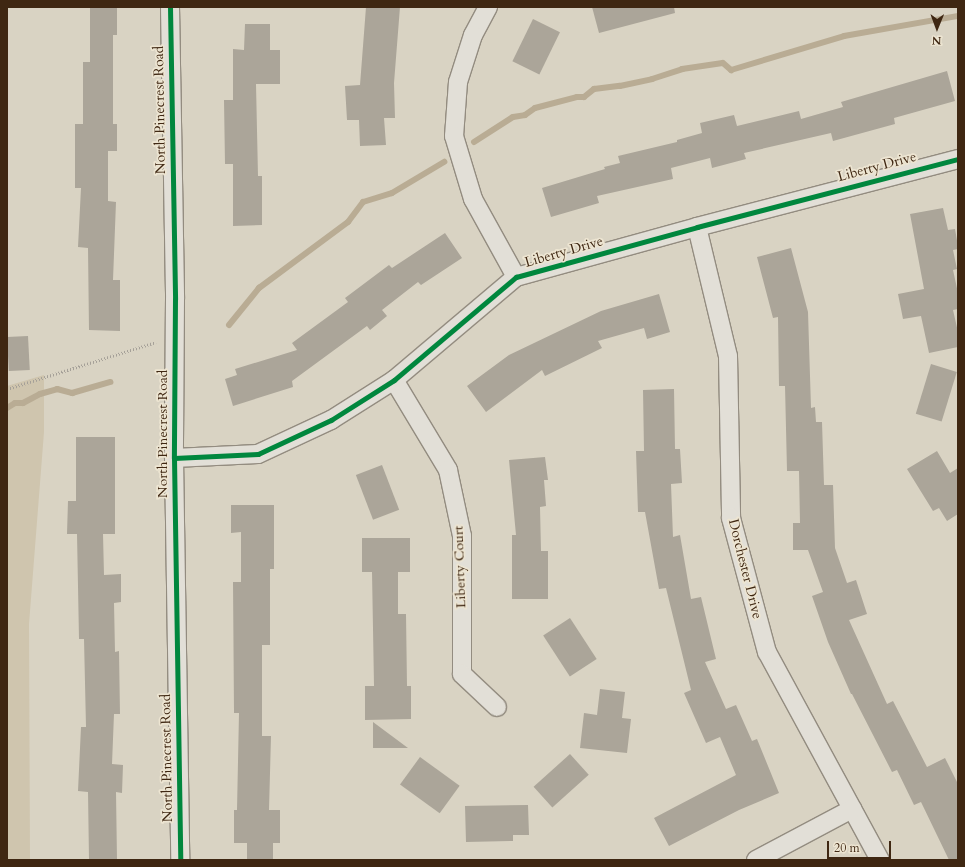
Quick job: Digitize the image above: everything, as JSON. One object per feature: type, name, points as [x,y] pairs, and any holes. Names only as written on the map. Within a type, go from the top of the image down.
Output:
[{"type":"street","name":"North Pinecrest Road","points":[[170,7],[175,335],[174,458],[180,860]]},
{"type":"street","points":[[488,7],[473,35],[458,82],[454,136],[473,198],[516,277]]},
{"type":"street","name":"Liberty Drive","points":[[174,458],[258,454],[331,420],[394,380],[516,277],[698,227],[958,159]]},
{"type":"street","name":"Dorchester Drive","points":[[698,227],[728,356],[731,518],[767,652],[880,860]]},
{"type":"street","name":"Liberty Court","points":[[394,380],[448,470],[462,536],[462,674],[497,707]]},
{"type":"street","points":[[756,860],[852,809]]},
{"type":"path","points":[[7,388],[143,347],[175,335]]},
{"type":"shaded area","points":[[44,375],[44,432],[29,624],[30,860],[7,860],[7,386]]},
{"type":"building","points":[[90,7],[117,7],[117,35],[113,35],[113,124],[117,124],[117,151],[108,151],[108,201],[116,202],[113,280],[120,280],[120,331],[89,330],[88,248],[78,247],[81,188],[75,188],[75,124],[83,124],[83,62],[90,62]]},
{"type":"building","points":[[366,7],[400,7],[394,83],[395,118],[384,118],[386,145],[360,146],[359,120],[347,120],[345,86],[360,85]]},
{"type":"building","points":[[592,7],[674,7],[675,13],[599,33]]},
{"type":"building","points":[[533,19],[560,32],[539,74],[512,61]]},
{"type":"building","points":[[245,24],[270,24],[270,50],[280,50],[280,84],[256,84],[258,176],[262,176],[262,225],[233,226],[233,164],[225,164],[224,100],[233,100],[233,49],[244,50]]},
{"type":"building","points":[[947,71],[955,101],[894,118],[895,124],[833,141],[831,133],[744,153],[746,159],[712,168],[710,158],[671,168],[673,179],[597,196],[599,203],[551,217],[542,188],[620,163],[618,156],[677,142],[677,140],[702,133],[700,123],[734,115],[737,126],[799,111],[801,119],[843,107],[841,102]]},
{"type":"building","points":[[943,208],[948,230],[955,229],[958,246],[958,249],[953,250],[957,269],[953,270],[958,293],[958,309],[953,310],[958,332],[958,347],[929,353],[921,316],[903,319],[898,294],[924,289],[910,214]]},
{"type":"building","points":[[445,233],[462,258],[421,285],[418,282],[382,310],[387,316],[370,330],[367,326],[292,381],[293,387],[233,406],[225,379],[237,375],[235,369],[297,350],[292,343],[348,302],[345,298],[389,265],[392,268]]},
{"type":"building","points":[[791,248],[808,312],[811,408],[815,407],[816,422],[822,422],[824,485],[833,485],[835,548],[847,583],[856,580],[867,614],[849,620],[887,704],[893,701],[927,767],[945,758],[958,784],[958,860],[949,860],[921,802],[914,805],[897,770],[892,772],[851,694],[828,642],[812,596],[823,592],[808,550],[793,550],[793,523],[800,523],[799,471],[787,471],[785,386],[779,386],[778,317],[773,318],[757,257]]},
{"type":"building","points":[[659,294],[670,332],[647,339],[644,328],[598,341],[602,348],[545,376],[542,370],[486,412],[467,386],[509,355],[601,311]]},
{"type":"building","points":[[28,336],[30,370],[9,371],[7,337]]},
{"type":"building","points":[[931,364],[957,372],[942,422],[916,414]]},
{"type":"building","points":[[674,389],[675,449],[680,449],[682,483],[671,484],[673,537],[680,535],[691,599],[701,597],[716,659],[705,662],[726,709],[736,705],[752,741],[757,739],[779,793],[739,810],[669,846],[654,818],[736,775],[720,737],[706,743],[684,693],[691,690],[666,588],[659,589],[645,512],[638,512],[636,451],[644,451],[643,390]]},
{"type":"building","points":[[76,437],[115,437],[115,534],[103,534],[104,575],[121,574],[121,602],[114,603],[115,652],[119,651],[120,714],[114,714],[112,764],[123,765],[122,793],[116,792],[117,860],[89,860],[88,792],[78,791],[81,727],[86,727],[84,639],[79,639],[77,534],[67,534],[68,501],[76,501]]},
{"type":"building","points":[[937,451],[950,473],[958,468],[958,514],[947,521],[939,508],[933,511],[907,469]]},
{"type":"building","points":[[545,457],[548,480],[544,480],[546,506],[540,507],[541,551],[548,551],[548,599],[512,599],[512,535],[516,535],[509,460]]},
{"type":"building","points":[[382,465],[399,510],[373,520],[356,475]]},
{"type":"building","points":[[231,505],[274,505],[274,569],[270,569],[270,645],[262,645],[262,736],[271,736],[269,810],[280,810],[280,843],[273,843],[273,860],[247,860],[247,843],[234,843],[234,810],[237,810],[239,713],[234,713],[233,582],[241,582],[241,532],[231,533]]},
{"type":"building","points":[[362,538],[410,538],[410,572],[398,572],[398,614],[406,614],[407,686],[411,686],[411,719],[365,720],[365,686],[374,686],[372,572],[362,572]]},
{"type":"building","points":[[570,618],[597,659],[570,677],[543,635]]},
{"type":"building","points":[[600,689],[625,692],[622,718],[631,719],[627,753],[580,748],[584,713],[597,715]]},
{"type":"building","points":[[373,722],[408,748],[373,748]]},
{"type":"building","points":[[570,754],[589,775],[552,808],[534,787]]},
{"type":"building","points":[[420,757],[460,786],[440,813],[400,785]]},
{"type":"building","points":[[528,805],[529,835],[513,835],[513,841],[466,842],[465,806]]},
{"type":"waterway","points":[[474,142],[513,117],[525,115],[535,108],[577,97],[584,97],[594,89],[620,86],[652,79],[682,69],[723,63],[731,70],[844,36],[958,16]]},
{"type":"waterway","points":[[229,325],[259,288],[348,222],[363,202],[392,193],[444,162]]},
{"type":"waterway","points":[[7,408],[15,403],[23,403],[40,394],[57,389],[72,393],[110,382]]},
{"type":"cycle path","points":[[170,7],[175,299],[174,458],[180,860]]},
{"type":"cycle path","points":[[174,458],[258,454],[331,420],[394,380],[516,277],[697,227],[958,159]]}]
